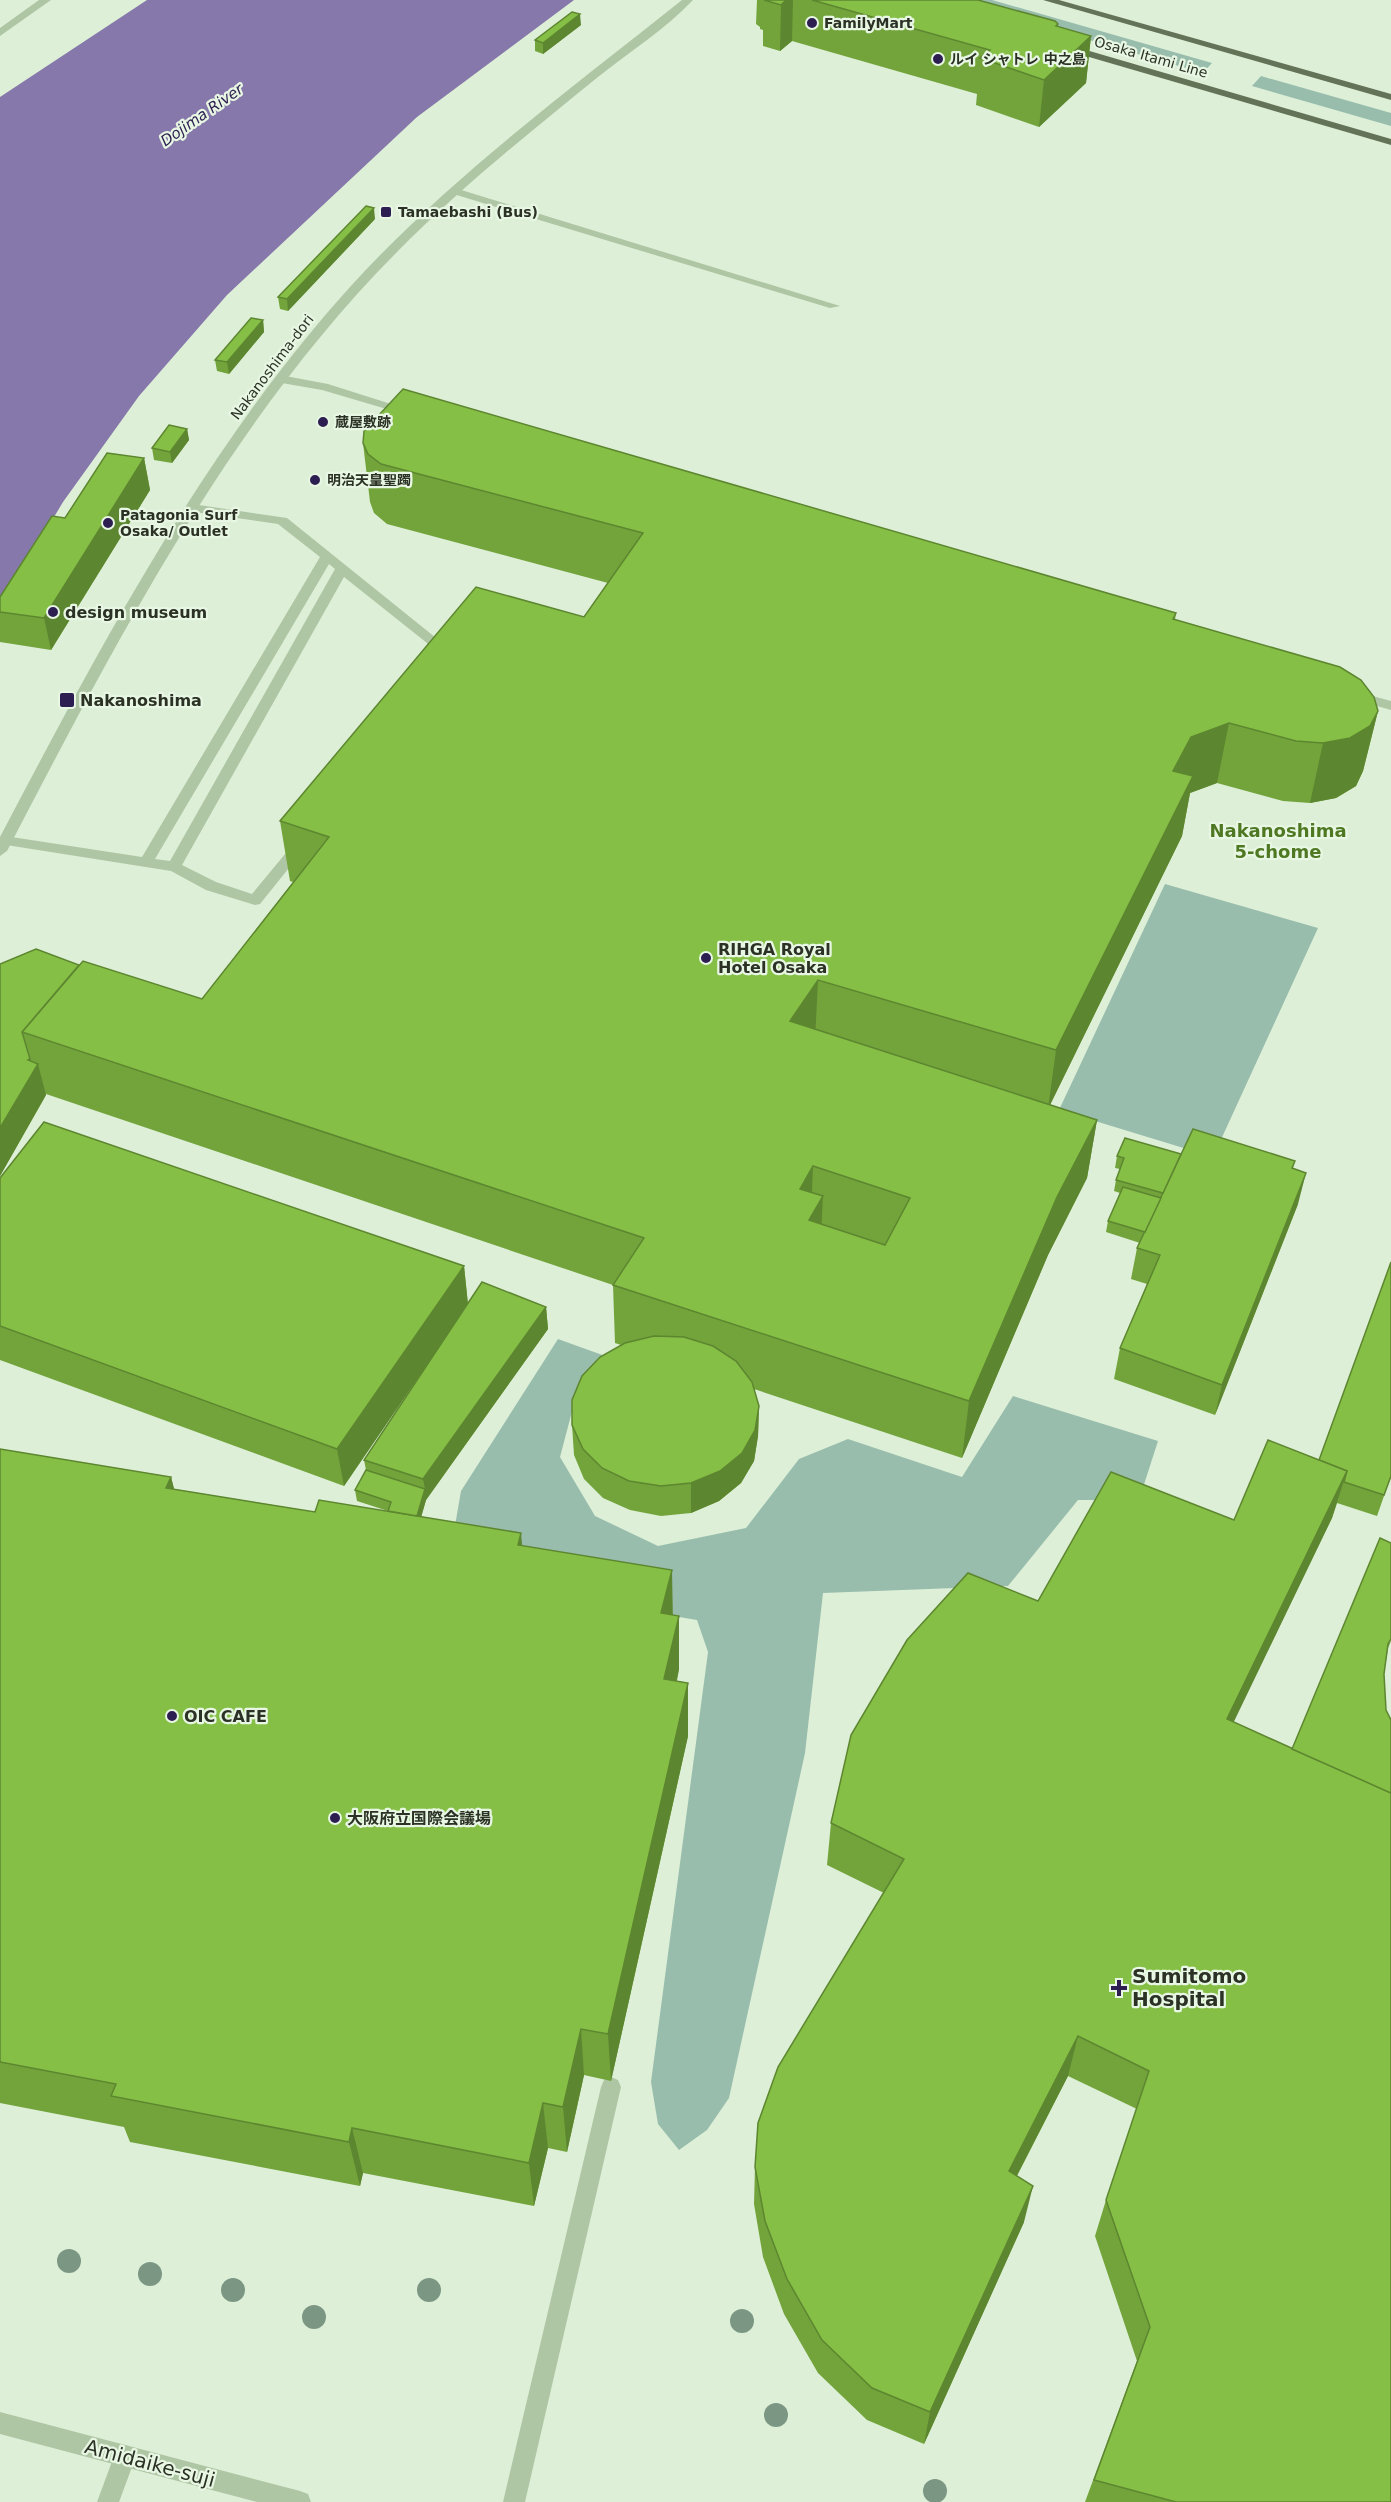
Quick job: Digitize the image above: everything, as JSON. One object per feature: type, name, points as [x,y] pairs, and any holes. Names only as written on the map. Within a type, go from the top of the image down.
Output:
[{"type":"main road","name":"Osaka Itami Line","points":[[1048,0],[1391,97]]},
{"type":"main road","name":"Osaka Itami Line","points":[[1062,46],[1391,142]]},
{"type":"street","points":[[0,33],[46,0]]},
{"type":"street","name":"Nakanoshima-dori","points":[[2,846],[102,664],[192,508],[280,379],[354,290],[424,217],[688,0]]},
{"type":"street","points":[[454,191],[834,306]]},
{"type":"street","points":[[280,379],[324,387],[416,414]]},
{"type":"street","points":[[192,508],[282,521],[434,642],[432,672]]},
{"type":"street","points":[[145,864],[327,556]]},
{"type":"street","points":[[174,867],[342,568]]},
{"type":"street","points":[[1345,693],[1391,706]]},
{"type":"street","points":[[2,846],[174,867],[211,886],[255,900],[307,837]]},
{"type":"street","points":[[514,2502],[610,2087]]},
{"type":"street","name":"Amidaike-suji","points":[[0,2423],[300,2502]]},
{"type":"street","points":[[108,2502],[125,2456]]},
{"type":"green space","points":[[951,0],[992,0],[1212,63],[1203,73]]},
{"type":"green space","points":[[1261,76],[1391,113],[1391,126],[1252,86]]},
{"type":"green space","points":[[1165,884],[1318,928],[1213,1157],[1059,1110]]},
{"type":"green space","points":[[558,1339],[619,1361],[574,1404],[560,1457],[595,1516],[658,1546],[746,1528],[799,1459],[848,1439],[962,1477],[1013,1396],[1158,1441],[1139,1500],[1078,1500],[1008,1586],[823,1593],[805,1753],[729,2098],[707,2130],[679,2150],[658,2124],[651,2082],[708,1652],[697,1620],[446,1578],[461,1491]]},
{"type":"water","name":"Dojima River","points":[[147,0],[574,0],[417,117],[227,295],[139,396],[63,502],[0,607],[0,97]]},
{"type":"building","points":[[764,0],[786,0],[781,5]]},
{"type":"building","points":[[812,0],[978,0],[1055,21],[1058,24],[1056,26],[1091,36],[1044,80],[980,58],[990,50]]},
{"type":"building","points":[[572,12],[580,14],[543,43],[535,40]]},
{"type":"building","points":[[366,206],[374,208],[287,299],[278,297]]},
{"type":"building","points":[[251,318],[263,320],[227,362],[215,360]]},
{"type":"building","name":"RIHGA Royal Hotel Osaka","points":[[403,389],[1176,613],[1173,619],[1340,667],[1361,680],[1374,697],[1378,711],[1370,726],[1350,738],[1323,743],[1296,741],[1229,723],[1191,737],[1173,771],[1193,776],[1056,1050],[818,980],[790,1021],[1097,1120],[1057,1197],[969,1401],[613,1285],[644,1238],[22,1032],[83,961],[202,999],[329,837],[280,821],[476,587],[584,617],[643,533],[381,464],[368,454],[363,443],[364,431]],"holes":[[[813,1166],[910,1198],[885,1245],[809,1220],[823,1196],[800,1189]]]},
{"type":"building","points":[[169,425],[187,429],[170,452],[152,448]]},
{"type":"building","points":[[107,453],[144,458],[44,618],[0,612],[0,597],[52,516],[65,518]]},
{"type":"building","points":[[36,949],[79,965],[22,1032],[30,1059],[28,1060],[38,1064],[0,1128],[0,964]]},
{"type":"building","points":[[44,1122],[464,1266],[337,1449],[0,1326],[0,1178]]},
{"type":"building","points":[[1193,1129],[1295,1161],[1292,1168],[1306,1173],[1222,1385],[1120,1348],[1160,1255],[1137,1248]]},
{"type":"building","points":[[1125,1138],[1181,1154],[1163,1193],[1116,1180],[1124,1158],[1117,1156]]},
{"type":"building","points":[[1123,1187],[1161,1198],[1145,1232],[1108,1221]]},
{"type":"building","points":[[1391,1262],[1391,1476],[1384,1495],[1344,1482],[1347,1471],[1319,1460]]},
{"type":"building","points":[[482,1282],[546,1307],[423,1479],[364,1460]]},
{"type":"building","points":[[654,1336],[684,1337],[713,1346],[736,1361],[752,1382],[759,1406],[755,1430],[742,1453],[720,1471],[691,1483],[661,1486],[629,1481],[602,1468],[583,1449],[572,1425],[572,1400],[582,1376],[600,1357],[625,1343]]},
{"type":"building","name":"Sumitomo Hospital","points":[[1268,1440],[1347,1471],[1227,1719],[1391,1793],[1391,2502],[1176,2502],[1094,2480],[1150,2327],[1106,2200],[1149,2071],[1078,2036],[1009,2171],[1033,2186],[930,2412],[872,2388],[822,2340],[787,2279],[765,2221],[755,2167],[758,2123],[778,2067],[904,1859],[831,1823],[851,1735],[907,1640],[968,1573],[1038,1601],[1111,1472],[1234,1520]]},
{"type":"building","name":"大阪府立国際会議場","points":[[0,1449],[171,1477],[166,1488],[315,1512],[319,1500],[521,1533],[518,1545],[672,1570],[661,1613],[679,1616],[664,1679],[688,1683],[608,2034],[581,2029],[563,2107],[543,2103],[529,2163],[352,2128],[349,2142],[111,2096],[116,2084],[0,2062]]},
{"type":"building","points":[[366,1470],[425,1489],[417,1516],[388,1511],[391,1502],[355,1490]]},
{"type":"building","points":[[1380,1538],[1391,1543],[1391,1639],[1388,1644],[1384,1674],[1386,1710],[1391,1720],[1391,1793],[1292,1749]]},
{"type":"place","name":"FamilyMart","points":[[812,23]]},
{"type":"place","name":"ルイ シャトレ 中之島","points":[[938,59]]},
{"type":"place","name":"Tamaebashi (Bus)","points":[[386,212]]},
{"type":"place","name":"蔵屋敷跡","points":[[323,422]]},
{"type":"place","name":"明治天皇聖躅","points":[[315,480]]},
{"type":"place","name":"Patagonia Surf Osaka/ Outlet","points":[[108,523]]},
{"type":"place","name":"design museum","points":[[53,612]]},
{"type":"place","name":"Nakanoshima","points":[[67,700]]},
{"type":"place","name":"RIHGA Royal Hotel Osaka","points":[[706,958]]},
{"type":"place","name":"OIC CAFE","points":[[172,1716]]},
{"type":"place","name":"大阪府立国際会議場","points":[[335,1818]]},
{"type":"place","name":"Sumitomo Hospital","points":[[1119,1988]]},
{"type":"district","name":"Nakanoshima 5-chome","points":[[1278,840]]}]
